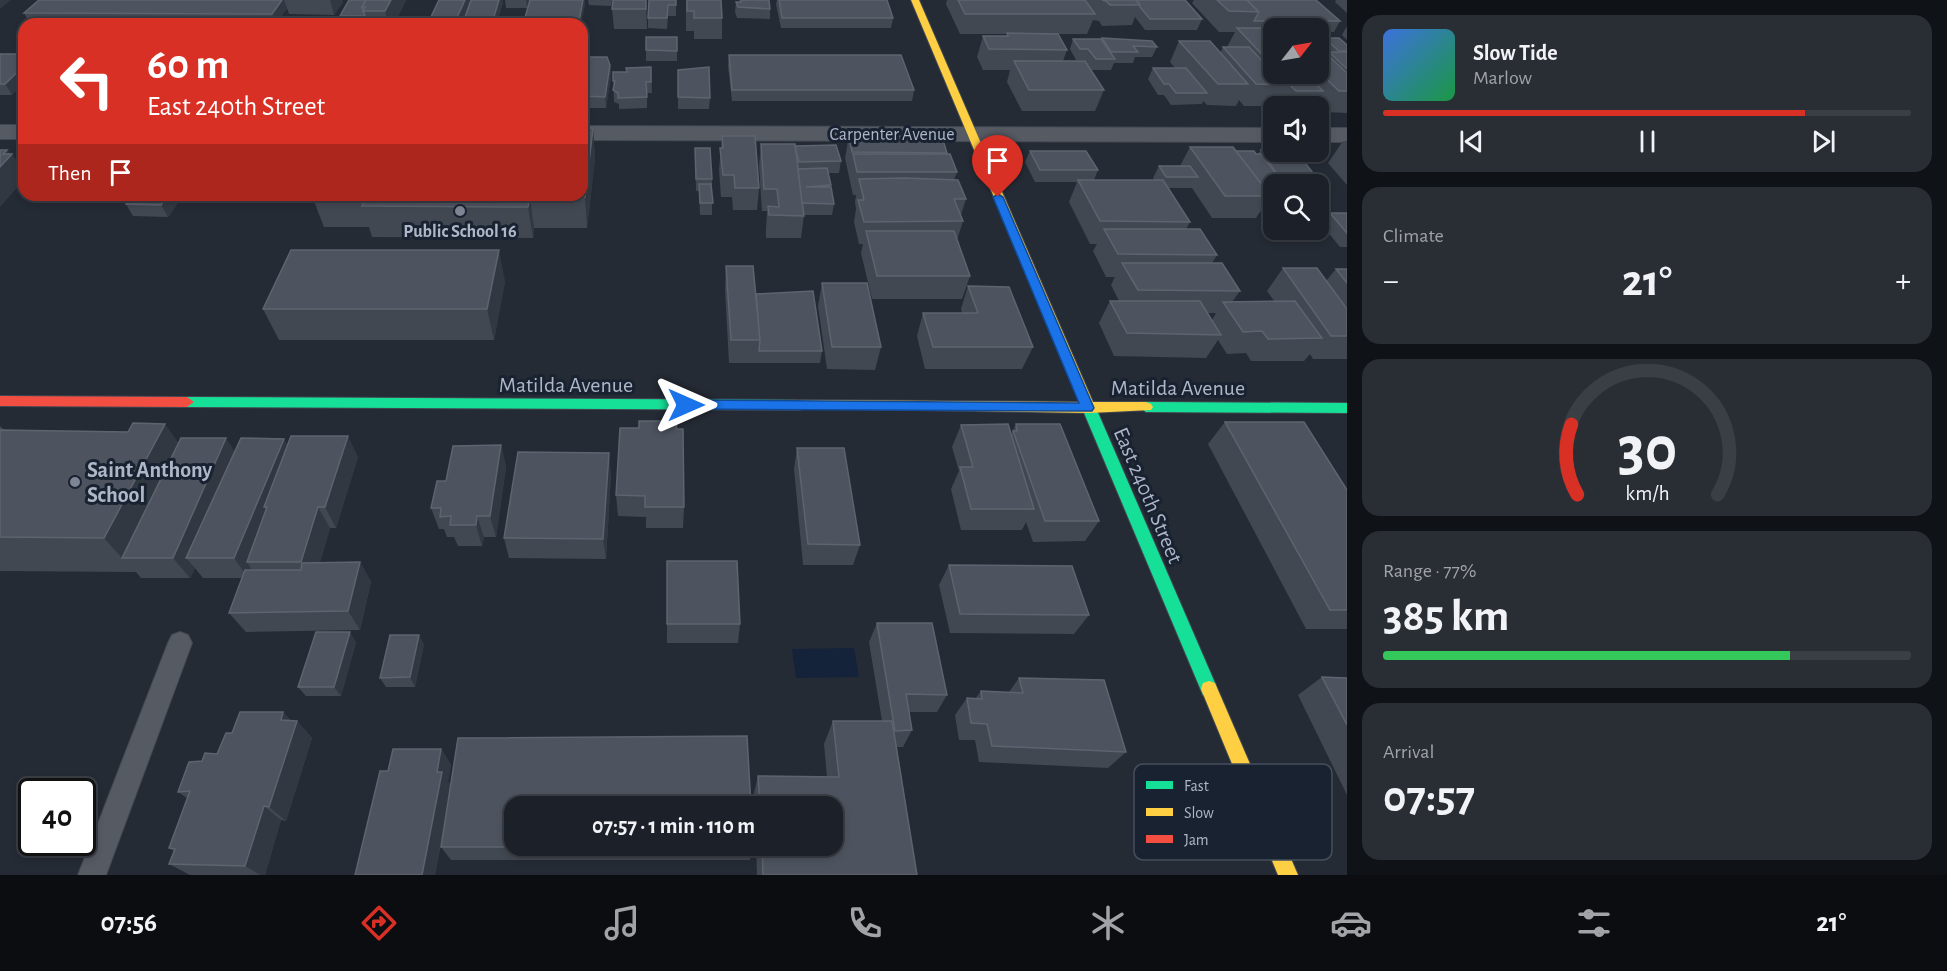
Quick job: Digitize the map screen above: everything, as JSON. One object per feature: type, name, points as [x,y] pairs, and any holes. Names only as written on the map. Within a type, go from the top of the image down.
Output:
[{"type":"street","name":"East 240th Street","points":[[915,0],[1240,764]]},
{"type":"street","points":[[0,132],[18,132]]},
{"type":"street","name":"Carpenter Avenue","points":[[588,133],[1263,135]]},
{"type":"street","points":[[1329,135],[1347,135]]},
{"type":"street","name":"Matilda Avenue","points":[[0,401],[1347,408]]},
{"type":"street","name":"East 240th Street","points":[[1282,860],[1288,875]]},
{"type":"lane","points":[[92,875],[180,643]]},
{"type":"water","points":[[854,648],[859,677],[796,678],[792,649]]},
{"type":"building","points":[[39,0],[282,0],[272,14],[24,13]]},
{"type":"building","points":[[349,0],[366,0],[362,7],[365,16],[340,16]]},
{"type":"building","points":[[366,0],[391,0],[385,11],[363,11],[365,7],[362,7]]},
{"type":"building","points":[[439,0],[465,0],[457,18],[430,18]]},
{"type":"building","points":[[471,0],[499,0],[494,18],[465,18]]},
{"type":"building","points":[[530,0],[583,0],[580,18],[525,18]]},
{"type":"building","points":[[613,0],[646,0],[646,9],[612,9]]},
{"type":"building","points":[[649,0],[676,0],[676,5],[668,5],[667,18],[648,18]]},
{"type":"building","points":[[687,0],[721,0],[722,18],[694,18],[694,11],[687,11]]},
{"type":"building","points":[[741,0],[769,0],[770,9],[738,7],[736,2],[741,2]]},
{"type":"building","points":[[779,0],[887,0],[893,18],[782,18]]},
{"type":"building","points":[[958,0],[1085,0],[1095,14],[965,14]]},
{"type":"building","points":[[1102,0],[1136,0],[1140,5],[1110,5]]},
{"type":"building","points":[[1136,0],[1185,0],[1202,19],[1150,19]]},
{"type":"building","points":[[1217,0],[1247,0],[1259,12],[1229,11]]},
{"type":"building","points":[[1247,0],[1316,0],[1340,21],[1329,21],[1329,18],[1263,18],[1263,21],[1254,21],[1259,12]]},
{"type":"building","points":[[1237,28],[1263,28],[1263,55]]},
{"type":"building","points":[[1007,33],[1058,34],[1067,50],[989,49],[983,36],[1008,36]]},
{"type":"building","points":[[646,37],[677,37],[677,51],[646,50]]},
{"type":"building","points":[[1102,38],[1152,41],[1157,47],[1133,46],[1138,52],[1111,52]]},
{"type":"building","points":[[1329,38],[1339,38],[1347,45],[1347,51],[1339,51],[1329,42]]},
{"type":"building","points":[[1073,39],[1101,39],[1115,59],[1096,59],[1088,49],[1080,49]]},
{"type":"building","points":[[1179,41],[1210,41],[1248,84],[1218,84]]},
{"type":"building","points":[[1223,47],[1249,47],[1263,62],[1263,84],[1285,85],[1256,84]]},
{"type":"building","points":[[1329,52],[1347,52],[1347,69]]},
{"type":"building","points":[[0,54],[18,54],[18,72],[5,84],[0,84]]},
{"type":"building","points":[[729,55],[901,55],[914,90],[732,90]]},
{"type":"building","points":[[1329,56],[1347,73],[1347,91],[1339,91],[1329,81]]},
{"type":"building","points":[[588,57],[607,57],[610,65],[605,97],[588,96]]},
{"type":"building","points":[[1014,61],[1085,61],[1104,90],[1029,90]]},
{"type":"building","points":[[651,67],[651,82],[646,82],[647,97],[618,98],[618,93],[613,90],[615,81],[613,81],[613,72],[627,72],[626,68]]},
{"type":"building","points":[[709,67],[710,98],[678,97],[678,70]]},
{"type":"building","points":[[1153,68],[1186,68],[1207,93],[1176,93],[1169,84],[1164,84]]},
{"type":"building","points":[[1289,84],[1316,84],[1323,91],[1296,91]]},
{"type":"building","points":[[588,128],[593,128],[588,171]]},
{"type":"building","points":[[722,136],[755,136],[759,188],[735,188],[734,175],[723,175],[720,148],[723,148]]},
{"type":"building","points":[[849,136],[942,137],[947,153],[852,152]]},
{"type":"building","points":[[761,144],[795,144],[804,216],[769,215],[768,206],[779,207],[777,189],[764,189]]},
{"type":"building","points":[[836,145],[841,161],[799,162],[795,146]]},
{"type":"building","points":[[1190,147],[1233,147],[1263,186],[1263,196],[1225,196]]},
{"type":"building","points":[[695,148],[710,148],[712,179],[696,179]]},
{"type":"building","points":[[0,150],[7,150],[3,154],[12,154],[0,167]]},
{"type":"building","points":[[1030,151],[1086,151],[1098,170],[1040,170]]},
{"type":"building","points":[[1236,151],[1254,151],[1256,154],[1261,154],[1263,162],[1267,162],[1276,174],[1263,174],[1263,182],[1260,182]]},
{"type":"building","points":[[853,154],[950,154],[957,172],[857,172]]},
{"type":"building","points":[[1269,162],[1304,162],[1314,174],[1277,174]]},
{"type":"building","points":[[1159,166],[1190,166],[1198,177],[1166,177]]},
{"type":"building","points":[[827,168],[831,185],[806,187],[831,187],[834,204],[802,203],[798,169]]},
{"type":"building","points":[[859,179],[958,180],[966,199],[954,199],[963,221],[864,222],[858,200],[864,200]]},
{"type":"building","points":[[1078,180],[1163,180],[1190,222],[1100,221]]},
{"type":"building","points":[[699,184],[711,184],[713,203],[700,203]]},
{"type":"building","points":[[128,201],[164,201],[161,205],[126,204]]},
{"type":"building","points":[[364,201],[529,201],[528,207],[362,206]]},
{"type":"building","points":[[1330,213],[1347,213],[1347,233]]},
{"type":"building","points":[[1104,229],[1200,229],[1217,255],[1118,254]]},
{"type":"building","points":[[866,231],[954,231],[970,276],[877,276]]},
{"type":"building","points":[[291,250],[499,250],[487,309],[263,309]]},
{"type":"building","points":[[1122,263],[1222,263],[1240,291],[1138,290]]},
{"type":"building","points":[[726,266],[753,266],[760,340],[731,340]]},
{"type":"building","points":[[1283,268],[1317,268],[1347,309],[1347,336],[1331,336]]},
{"type":"building","points":[[1336,269],[1347,269],[1347,283]]},
{"type":"building","points":[[822,283],[867,283],[881,347],[832,347]]},
{"type":"building","points":[[968,286],[1009,287],[1033,347],[933,347],[923,313],[978,313]]},
{"type":"building","points":[[813,291],[822,351],[759,351],[756,294]]},
{"type":"building","points":[[1110,301],[1200,301],[1221,335],[1127,333]]},
{"type":"building","points":[[1295,301],[1322,338],[1268,339],[1262,331],[1243,332],[1223,302]]},
{"type":"building","points":[[639,421],[677,421],[676,429],[683,429],[684,507],[645,507],[645,496],[616,495],[620,428],[639,428]]},
{"type":"building","points":[[1225,422],[1304,422],[1347,490],[1347,610],[1330,610]]},
{"type":"building","points":[[133,423],[165,424],[104,538],[0,537],[0,430],[128,432]]},
{"type":"building","points":[[1008,424],[1034,509],[971,509],[960,467],[973,467],[961,425]]},
{"type":"building","points":[[1016,424],[1060,424],[1099,521],[1045,521],[1013,431],[1017,431]]},
{"type":"building","points":[[291,436],[348,436],[325,507],[318,507],[301,562],[247,562],[267,507],[264,507]]},
{"type":"building","points":[[181,438],[226,438],[173,558],[122,558]]},
{"type":"building","points":[[241,438],[284,439],[234,558],[186,558]]},
{"type":"building","points":[[501,445],[490,516],[477,516],[476,525],[450,525],[451,516],[440,517],[441,508],[431,508],[437,481],[446,481],[453,446]]},
{"type":"building","points":[[797,448],[844,448],[860,545],[808,544]]},
{"type":"building","points":[[518,452],[609,453],[603,539],[504,538]]},
{"type":"building","points":[[667,561],[737,561],[740,624],[667,624]]},
{"type":"building","points":[[360,562],[348,611],[229,613],[245,570],[301,570],[302,563]]},
{"type":"building","points":[[949,565],[1072,566],[1089,615],[960,614]]},
{"type":"building","points":[[877,623],[932,623],[947,695],[906,694],[912,730],[895,731]]},
{"type":"building","points":[[316,632],[350,632],[334,687],[298,687]]},
{"type":"building","points":[[390,635],[419,635],[410,677],[380,678]]},
{"type":"building","points":[[1322,677],[1347,678],[1347,725]]},
{"type":"building","points":[[1019,678],[1104,680],[1126,752],[992,746],[987,724],[971,723],[967,698],[982,699],[981,691],[1023,693]]},
{"type":"building","points":[[240,712],[283,712],[281,720],[297,721],[269,807],[264,806],[245,866],[169,864],[175,849],[169,848],[190,791],[178,792],[189,762],[202,761],[205,753],[217,754],[226,733],[232,733]]},
{"type":"building","points":[[833,721],[892,721],[917,875],[763,875],[762,856],[843,856],[843,796],[759,796],[758,776],[839,777]]},
{"type":"building","points":[[747,736],[750,796],[504,796],[504,847],[441,847],[458,738]]},
{"type":"building","points":[[393,749],[441,749],[437,772],[442,772],[422,875],[355,875],[380,771],[388,771]]},
{"type":"traffic: fast","points":[[187,402],[800,405]]},
{"type":"traffic: fast","points":[[1146,407],[1347,408]]},
{"type":"traffic: fast","points":[[1089,408],[1209,689]]},
{"type":"traffic: slow","points":[[915,0],[1089,408]]},
{"type":"traffic: slow","points":[[800,405],[1146,407]]},
{"type":"traffic: slow","points":[[1209,689],[1241,764]]},
{"type":"traffic: slow","points":[[1282,860],[1288,875]]},
{"type":"traffic: jam","points":[[0,401],[187,402]]},
{"type":"place","name":"Public School 16","points":[[460,211]]},
{"type":"place","name":"Saint Anthony School","points":[[75,482]]},
{"type":"route","points":[[686,405],[1088,408],[998,197]]}]
